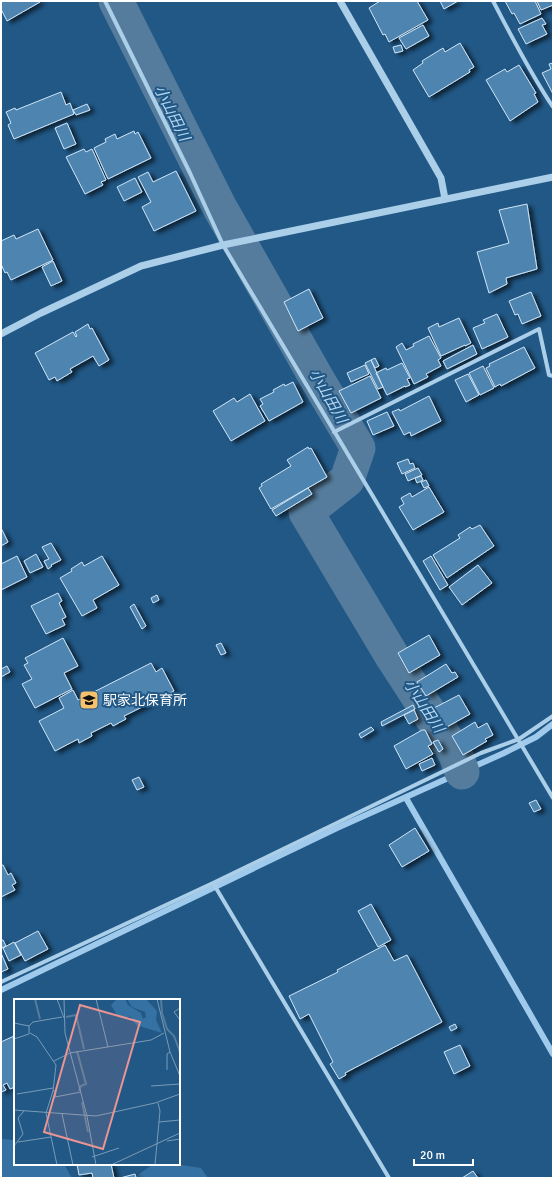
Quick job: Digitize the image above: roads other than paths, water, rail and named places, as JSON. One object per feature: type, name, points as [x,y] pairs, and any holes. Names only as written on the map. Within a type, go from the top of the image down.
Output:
[{"type":"street","points":[[105,1],[190,173],[223,245],[553,798]]},
{"type":"street","points":[[340,1],[441,178],[445,199]]},
{"type":"street","points":[[493,1],[542,91],[553,107]]},
{"type":"street","points":[[1,334],[41,313],[141,266],[223,245],[553,177]]},
{"type":"street","points":[[334,432],[540,329],[549,375],[553,376]]},
{"type":"street","points":[[1,982],[213,883],[379,801],[481,753],[519,739],[553,716]]},
{"type":"street","points":[[213,883],[388,1178]]},
{"type":"waterway","name":"小山田川","points":[[116,1],[220,208],[358,448],[347,480],[306,512],[392,656],[455,753],[462,772]]},
{"type":"waterway","points":[[1,990],[337,828],[504,753],[536,737],[553,724]]},
{"type":"waterway","points":[[406,798],[553,1054]]},
{"type":"place","name":"駅家北保育所","points":[[89,700]]}]
